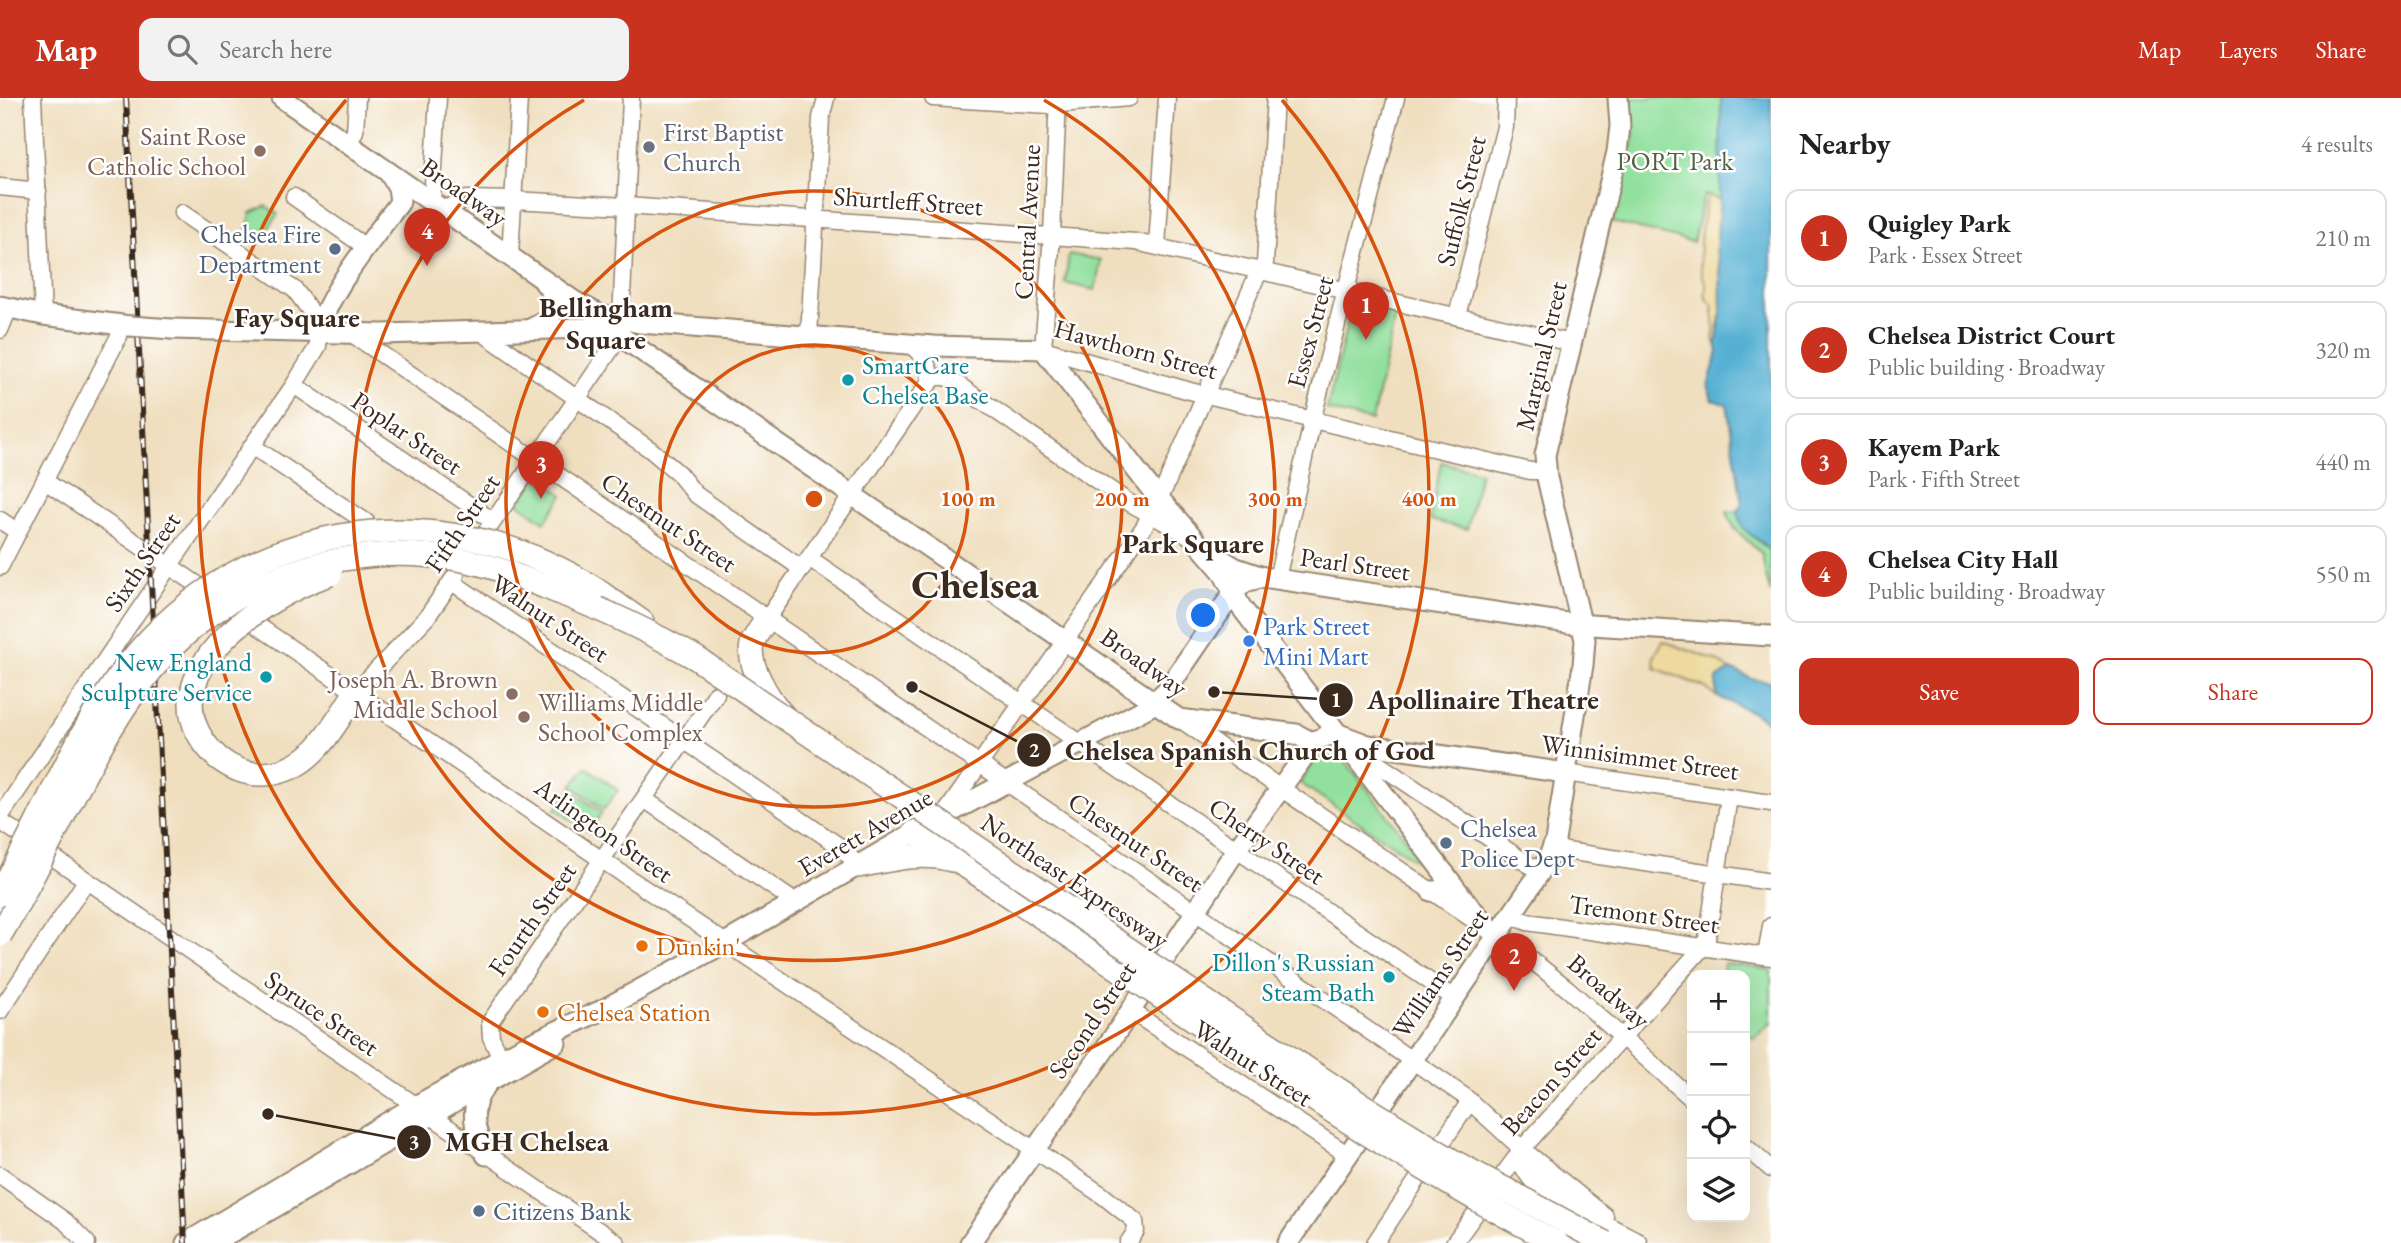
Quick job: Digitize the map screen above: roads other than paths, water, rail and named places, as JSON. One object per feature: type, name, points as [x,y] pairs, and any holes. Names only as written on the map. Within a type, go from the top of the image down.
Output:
[{"type":"highway","name":"Northeast Expressway","points":[[0,894],[97,710],[128,664],[153,635],[189,603],[239,571],[281,552],[341,535],[380,530],[441,532],[488,541],[544,561],[595,589],[666,641],[712,669],[1326,1082],[1456,1163],[1605,1232]]},
{"type":"highway","points":[[356,692],[318,748],[303,762],[275,773],[258,774],[237,770],[218,758],[199,735],[192,706],[193,690],[199,671],[217,646],[248,616],[278,597],[317,578],[383,554]]},
{"type":"highway","name":"Northeast Expressway","points":[[0,935],[119,717],[150,672],[174,645],[217,610],[265,582],[317,564],[348,557],[383,554],[441,557],[494,568],[606,612],[664,640],[711,668],[1240,1026],[1359,1103],[1456,1163],[1605,1232]]},
{"type":"highway","points":[[767,620],[753,642],[753,661],[774,704],[799,728]]},
{"type":"highway","points":[[915,832],[1389,1147],[1477,1200],[1557,1243]]},
{"type":"highway","points":[[858,866],[913,856],[933,856],[951,860],[975,871]]},
{"type":"highway","points":[[1522,1149],[1526,1166],[1565,1204],[1605,1232],[1636,1243]]},
{"type":"main road","name":"Broadway","points":[[282,98],[587,309],[621,328],[853,495],[1179,719]]},
{"type":"main road","name":"Marginal Street","points":[[1583,625],[1546,471],[1548,438],[1617,152],[1620,126],[1618,98]]},
{"type":"main road","points":[[386,170],[398,187],[400,202]]},
{"type":"main road","points":[[319,334],[326,307],[400,202],[415,199],[438,206]]},
{"type":"main road","points":[[528,330],[546,321],[555,309],[554,295],[539,276]]},
{"type":"main road","points":[[5,307],[126,326],[172,329],[352,334],[621,328]]},
{"type":"main road","name":"Hawthorn Street","points":[[621,328],[809,336],[962,348],[1043,349]]},
{"type":"main road","points":[[1043,349],[1143,479],[1155,507],[1196,541],[1222,571],[1241,607],[1336,733],[1476,915],[1497,935]]},
{"type":"main road","name":"Pearl Street","points":[[1196,541],[1229,564],[1270,578],[1583,625],[1768,636]]},
{"type":"main road","points":[[1156,702],[1233,593],[1245,582],[1270,578]]},
{"type":"main road","name":"Williams Street","points":[[1289,1243],[1540,872],[1553,847],[1583,665],[1583,625]]},
{"type":"main road","name":"Everett Avenue","points":[[186,1243],[725,943],[943,816],[1156,702]]},
{"type":"main road","points":[[1179,719],[1296,733],[1313,743],[1320,737],[1336,733]]},
{"type":"main road","name":"Winnisimmet Street","points":[[1336,733],[1368,745],[1566,773]]},
{"type":"main road","name":"Second Street","points":[[970,1243],[1131,1011],[1236,850],[1313,743]]},
{"type":"main road","points":[[1432,891],[1440,891],[1446,883],[1445,874]]},
{"type":"main road","name":"Everett Avenue","points":[[212,1243],[300,1193],[422,1111],[488,1083],[504,1065]]},
{"type":"main road","points":[[486,1155],[474,1120],[475,1102],[488,1083]]},
{"type":"street","points":[[33,98],[43,315]]},
{"type":"street","points":[[349,144],[355,131],[357,98]]},
{"type":"street","points":[[438,98],[438,206]]},
{"type":"street","points":[[510,256],[519,98]]},
{"type":"street","points":[[621,328],[631,98]]},
{"type":"street","points":[[809,336],[821,118],[826,98]]},
{"type":"street","points":[[933,98],[1058,101],[1129,98]]},
{"type":"street","points":[[1157,246],[1167,98]]},
{"type":"street","points":[[943,816],[1155,507],[1266,260],[1275,98]]},
{"type":"street","name":"Essex Street","points":[[1270,578],[1395,98]]},
{"type":"street","name":"Suffolk Street","points":[[1457,316],[1503,136],[1506,98]]},
{"type":"street","name":"Central Avenue","points":[[1043,349],[1052,235],[1058,101]]},
{"type":"street","points":[[0,187],[38,191]]},
{"type":"street","points":[[294,197],[361,256]]},
{"type":"street","name":"Shurtleff Street","points":[[438,206],[467,199],[626,206],[1052,235],[1157,246],[1571,343]]},
{"type":"street","points":[[182,213],[295,290],[312,313],[319,334]]},
{"type":"street","points":[[0,330],[5,307]]},
{"type":"street","points":[[0,567],[126,326]]},
{"type":"street","name":"Fifth Street","points":[[356,692],[421,624],[452,582],[621,328]]},
{"type":"street","points":[[480,331],[576,398]]},
{"type":"street","name":"Sixth Street","points":[[0,819],[170,564],[294,385],[317,350],[319,334]]},
{"type":"street","name":"Chestnut Street","points":[[352,334],[1412,1060],[1470,1101],[1522,1149]]},
{"type":"street","points":[[909,344],[926,364],[931,377],[928,385]]},
{"type":"street","points":[[962,348],[942,357],[942,369],[947,377],[1128,502],[1155,507]]},
{"type":"street","name":"Hawthorn Street","points":[[1043,349],[1206,395],[1530,471],[1546,471]]},
{"type":"street","points":[[767,620],[928,385],[935,377],[947,377]]},
{"type":"street","name":"Poplar Street","points":[[294,385],[493,521]]},
{"type":"street","name":"Cherry Street","points":[[576,398],[651,450],[678,473],[695,494],[1022,704],[1454,998]]},
{"type":"street","points":[[252,446],[366,522]]},
{"type":"street","points":[[1128,502],[1137,500],[1143,494],[1143,479]]},
{"type":"street","name":"Arlington Street","points":[[45,481],[602,860],[1102,1195],[1135,1221],[1136,1231],[1128,1243]]},
{"type":"street","points":[[0,520],[18,532]]},
{"type":"street","name":"Walnut Street","points":[[452,582],[842,848],[858,866]]},
{"type":"street","name":"Fourth Street","points":[[504,1065],[491,1037],[490,1022],[716,694]]},
{"type":"street","name":"Broadway","points":[[1179,719],[1497,935],[1547,972],[1689,1096]]},
{"type":"street","points":[[1336,733],[1374,763],[1540,872]]},
{"type":"street","name":"Winnisimmet Street","points":[[1566,773],[1771,803]]},
{"type":"street","name":"Beacon Street","points":[[1454,1243],[1522,1149],[1703,947],[1707,939],[1729,797]]},
{"type":"street","points":[[643,799],[795,902]]},
{"type":"street","name":"Spruce Street","points":[[0,819],[86,881],[617,1243]]},
{"type":"street","points":[[1553,847],[1771,882]]},
{"type":"street","points":[[0,1011],[86,881]]},
{"type":"street","name":"Tremont Street","points":[[1511,915],[1527,922],[1769,956]]},
{"type":"street","points":[[1769,956],[1771,926]]},
{"type":"street","name":"Walnut Street","points":[[1131,1011],[1349,1155]]},
{"type":"street","points":[[1375,1243],[1470,1101]]},
{"type":"street","points":[[1750,1150],[1771,1169]]},
{"type":"street","points":[[0,1175],[65,1221],[87,1243]]},
{"type":"street","points":[[1486,1197],[1532,1243]]},
{"type":"street","points":[[1486,1197],[1586,1243]]},
{"type":"water","points":[[1721,98],[1771,98],[1771,556],[1766,547],[1741,524],[1738,511],[1742,504],[1727,404],[1712,400],[1708,386],[1718,351],[1716,344],[1721,315],[1720,266],[1716,250],[1720,200]]},
{"type":"water","points":[[1730,670],[1752,679],[1771,682],[1771,724],[1716,696],[1717,679]]},
{"type":"railway","points":[[126,98],[185,1243]]},
{"type":"place","name":"First Baptist Church","points":[[649,147]]},
{"type":"place","name":"Saint Rose Catholic School","points":[[260,151]]},
{"type":"place","name":"Chelsea Fire Department","points":[[335,249]]},
{"type":"place","name":"Chelsea City Hall","points":[[427,266]]},
{"type":"place","name":"Quigley Park","points":[[1366,340]]},
{"type":"place","name":"SmartCare Chelsea Base","points":[[848,380]]},
{"type":"place","name":"Kayem Park","points":[[541,499]]},
{"type":"place","name":"Park Street Mini Mart","points":[[1249,641]]},
{"type":"place","name":"New England Sculpture Service","points":[[266,677]]},
{"type":"place","name":"Chelsea Spanish Church of God","points":[[912,687]]},
{"type":"place","name":"Apollinaire Theatre","points":[[1214,692]]},
{"type":"place","name":"Joseph A. Brown Middle School","points":[[512,694]]},
{"type":"place","name":"Williams Middle School Complex","points":[[524,717]]},
{"type":"place","name":"Chelsea Police Dept","points":[[1446,843]]},
{"type":"place","name":"Dunkin'","points":[[642,946]]},
{"type":"place","name":"Dillon's Russian Steam Bath","points":[[1389,977]]},
{"type":"place","name":"Chelsea District Court","points":[[1514,991]]},
{"type":"place","name":"Chelsea Station","points":[[543,1012]]},
{"type":"place","name":"MGH Chelsea","points":[[268,1114]]},
{"type":"place","name":"Citizens Bank","points":[[479,1211]]},
{"type":"district","name":"Fay Square","points":[[297,317]]},
{"type":"district","name":"Bellingham Square","points":[[606,323]]},
{"type":"district","name":"Park Square","points":[[1193,543]]},
{"type":"district","name":"Chelsea","points":[[975,584]]},
{"type":"park label","name":"PORT Park","points":[[1675,161]]}]
